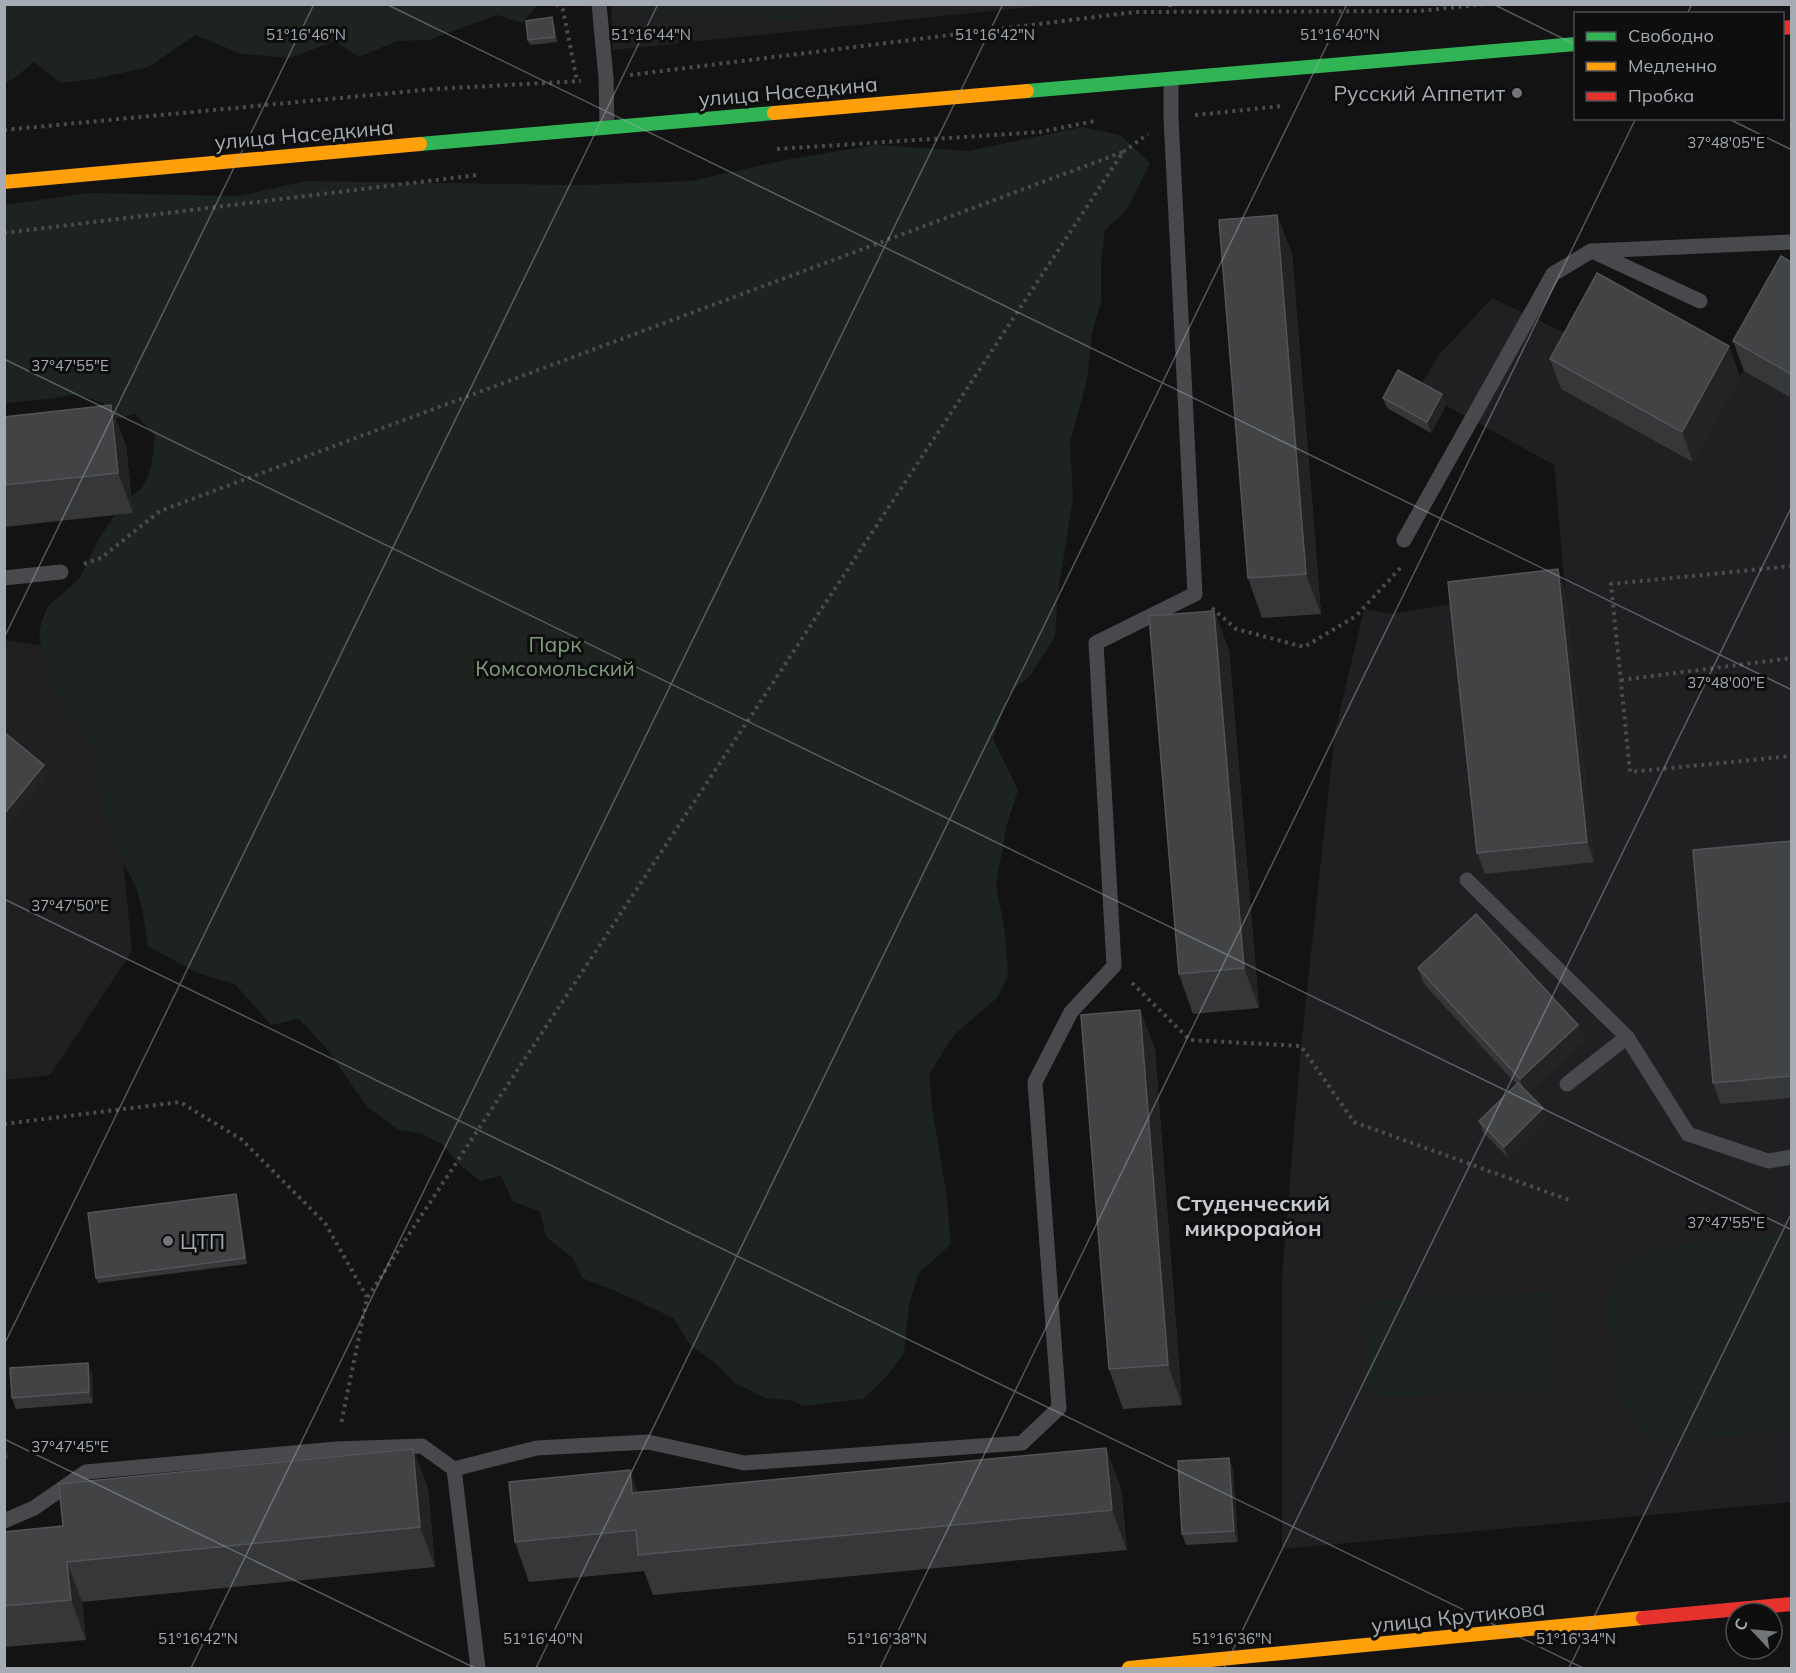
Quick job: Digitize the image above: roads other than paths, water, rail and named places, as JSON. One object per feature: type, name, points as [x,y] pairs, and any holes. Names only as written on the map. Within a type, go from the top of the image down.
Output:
[{"type":"main road","name":"улица Наседкина","points":[[4,182],[607,127],[1574,44]]},
{"type":"main road","name":"улица Крутикова","points":[[1129,1668],[1791,1604]]},
{"type":"lane","points":[[598,4],[606,78],[607,127]]},
{"type":"lane","points":[[454,1469],[537,1448],[648,1442],[744,1463],[1022,1443],[1059,1408],[1035,1082],[1071,1012],[1114,966],[1096,643],[1195,594],[1171,118],[1171,79]]},
{"type":"lane","points":[[1404,540],[1553,274],[1591,251],[1788,244]]},
{"type":"lane","points":[[1591,251],[1700,301]]},
{"type":"lane","points":[[4,578],[61,572]]},
{"type":"lane","points":[[1467,880],[1627,1037],[1688,1134],[1768,1161],[1791,1157]]},
{"type":"lane","points":[[1567,1084],[1627,1037]]},
{"type":"lane","points":[[4,1521],[34,1508],[86,1472],[336,1449],[422,1446],[454,1469],[478,1668]]},
{"type":"place","name":"Русский Аппетит","points":[[1517,93]]},
{"type":"place","name":"ЦТП","points":[[168,1241]]},
{"type":"district","name":"Студенческий микрорайон","points":[[1253,1216]]},
{"type":"park label","name":"Парк Комсомольский","points":[[555,656]]}]
